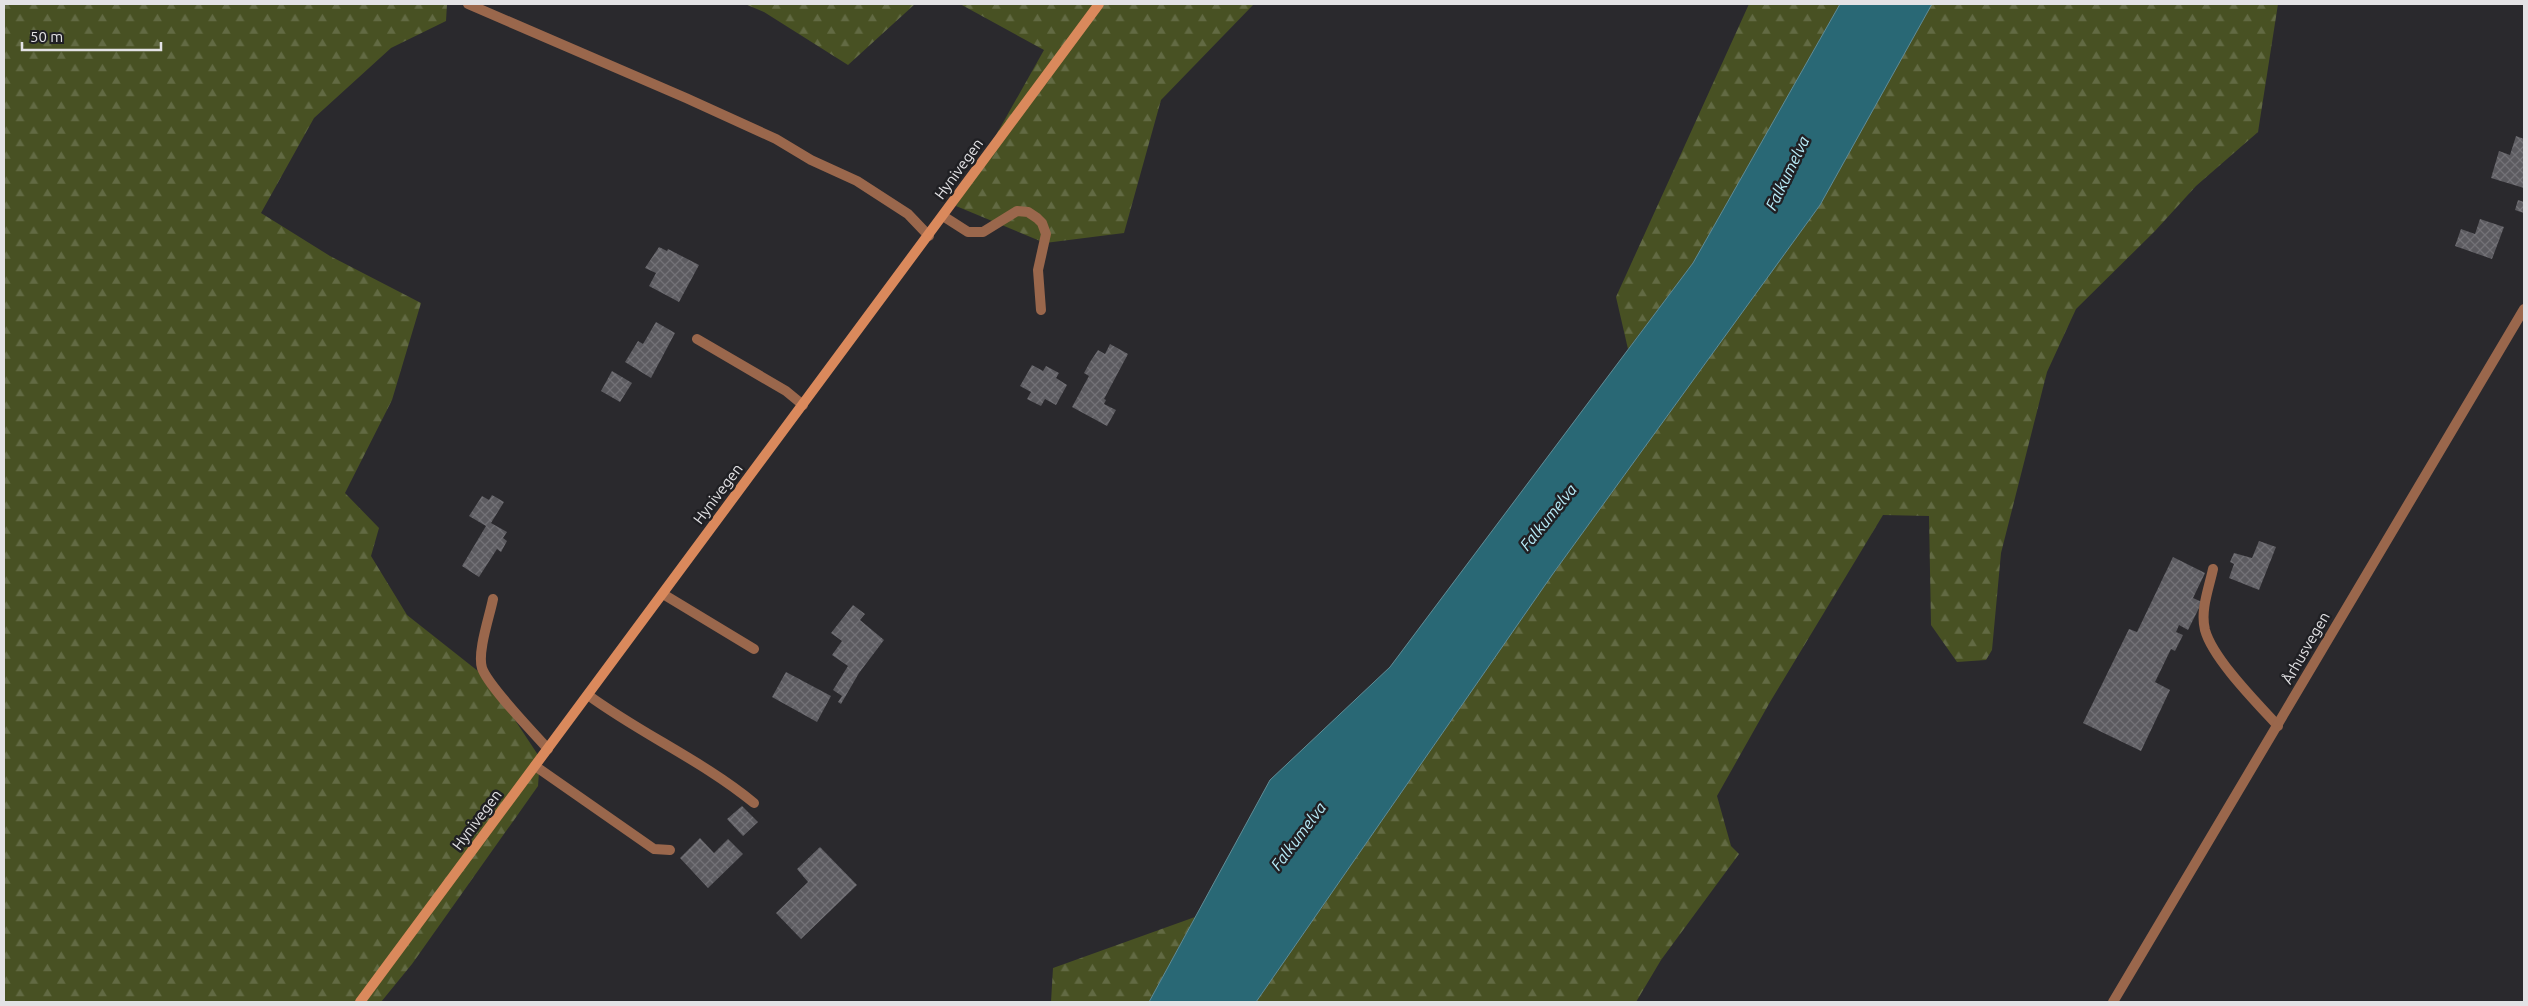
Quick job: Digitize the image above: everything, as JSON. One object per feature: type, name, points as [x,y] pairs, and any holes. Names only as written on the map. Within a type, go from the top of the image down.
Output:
[{"type":"main road","name":"Hynivegen","points":[[360,1002],[1099,4]]},
{"type":"street","points":[[468,4],[776,139],[811,160],[857,181],[908,214],[929,236]]},
{"type":"street","points":[[943,216],[968,232],[983,232],[1017,211],[1028,212],[1037,218],[1042,223],[1046,234],[1038,270],[1041,310]]},
{"type":"street","name":"Århusvegen","points":[[2114,1002],[2524,309]]},
{"type":"street","points":[[697,339],[786,391],[803,405]]},
{"type":"street","points":[[2213,569],[2204,612],[2205,629],[2210,643],[2224,663],[2278,726]]},
{"type":"street","points":[[663,594],[754,649]]},
{"type":"street","points":[[493,599],[481,657],[482,668],[492,684],[548,749]]},
{"type":"street","points":[[588,695],[649,736],[734,786],[754,803]]},
{"type":"street","points":[[535,766],[654,849],[670,850]]},
{"type":"green space","points":[[4,4],[447,4],[446,21],[391,48],[314,118],[261,213],[330,256],[421,303],[392,400],[345,493],[379,528],[371,556],[407,615],[488,679],[540,758],[538,786],[412,964],[381,1002],[4,1002]]},
{"type":"green space","points":[[745,4],[915,4],[848,65],[764,12]]},
{"type":"green space","points":[[960,4],[1254,4],[1161,100],[1124,233],[1045,243],[956,206],[1044,50]]},
{"type":"green space","points":[[1749,4],[1840,4],[1693,263],[1628,349],[1616,297]]},
{"type":"green space","points":[[1932,4],[2278,4],[2258,132],[2196,186],[2155,231],[2076,309],[2047,372],[2001,553],[1992,650],[1986,660],[1957,662],[1931,625],[1929,516],[1883,515],[1770,702],[1717,796],[1731,846],[1739,854],[1661,960],[1636,1002],[1256,1002],[1552,575],[1820,205]]},
{"type":"green space","points":[[1195,917],[1149,1002],[1051,1002],[1053,968]]},
{"type":"water","name":"Falkumelva","points":[[1840,4],[1932,4],[1820,205],[1552,575],[1256,1002],[1149,1002],[1270,780],[1390,667],[1693,263]]},
{"type":"building","points":[[2516,136],[2524,139],[2524,188],[2491,178],[2499,151],[2510,155]]},
{"type":"building","points":[[2518,200],[2524,202],[2524,213],[2515,210]]},
{"type":"building","points":[[2480,219],[2504,227],[2492,259],[2455,246],[2461,229],[2475,234]]},
{"type":"building","points":[[659,247],[667,251],[668,249],[699,265],[679,302],[649,286],[656,273],[645,268]]},
{"type":"building","points":[[656,322],[675,333],[651,378],[625,362],[638,341],[643,344]]},
{"type":"building","points":[[1110,344],[1128,354],[1104,399],[1106,400],[1104,404],[1116,410],[1107,426],[1072,407],[1089,376],[1084,373],[1090,362],[1098,350],[1105,354]]},
{"type":"building","points":[[1032,365],[1043,371],[1046,366],[1059,373],[1056,378],[1067,385],[1056,405],[1045,399],[1041,406],[1027,399],[1031,392],[1020,386]]},
{"type":"building","points":[[612,371],[632,383],[620,402],[601,391]]},
{"type":"building","points":[[492,495],[504,502],[491,523],[507,532],[503,538],[507,541],[501,552],[497,549],[479,577],[462,566],[486,526],[469,516],[482,496],[489,500]]},
{"type":"building","points":[[2259,541],[2276,547],[2259,590],[2229,578],[2234,564],[2230,562],[2234,553],[2252,558]]},
{"type":"building","points":[[2173,557],[2205,573],[2193,598],[2202,602],[2188,630],[2179,625],[2176,632],[2183,635],[2175,651],[2171,649],[2155,682],[2170,690],[2141,751],[2083,723],[2129,629],[2137,632]]},
{"type":"building","points":[[853,605],[865,614],[860,620],[884,640],[859,673],[841,704],[838,702],[842,696],[833,690],[848,666],[832,655],[842,641],[831,633]]},
{"type":"building","points":[[786,672],[831,696],[817,722],[772,697]]},
{"type":"building","points":[[742,806],[758,822],[743,836],[727,819]]},
{"type":"building","points":[[700,838],[714,853],[728,839],[743,854],[708,888],[680,858]]},
{"type":"building","points":[[820,847],[857,885],[801,939],[776,913],[808,882],[797,869]]}]
